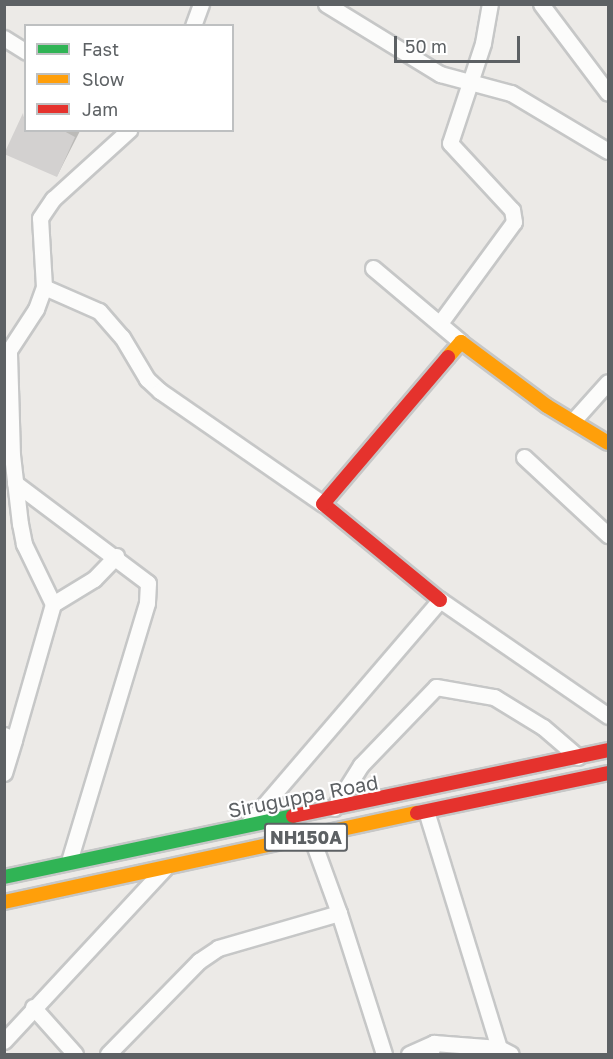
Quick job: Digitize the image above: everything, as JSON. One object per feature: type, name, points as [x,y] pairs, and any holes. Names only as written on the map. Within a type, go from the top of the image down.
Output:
[{"type":"main road","points":[[440,600],[323,504],[461,342],[609,444]]},
{"type":"main road","name":"Siruguppa Road","points":[[4,877],[333,810],[609,750]]},
{"type":"main road","name":"NH150A","points":[[4,902],[169,864],[427,814],[609,773]]},
{"type":"street","points":[[194,24],[201,4]]},
{"type":"street","points":[[326,4],[440,74],[511,93],[609,151]]},
{"type":"street","points":[[440,323],[514,222],[512,210],[450,143],[471,82],[490,4]]},
{"type":"street","points":[[541,4],[609,93]]},
{"type":"street","points":[[4,38],[24,51]]},
{"type":"street","points":[[53,604],[24,544],[15,483],[7,355],[36,309],[44,287],[40,218],[53,199],[127,132]]},
{"type":"street","points":[[372,268],[461,342]]},
{"type":"street","points":[[44,287],[99,311],[160,391],[323,504]]},
{"type":"street","points":[[573,421],[609,382]]},
{"type":"street","points":[[524,457],[609,535]]},
{"type":"street","points":[[15,483],[143,577],[149,592],[69,862]]},
{"type":"street","points":[[4,773],[9,737],[53,604],[94,579],[116,556]]},
{"type":"street","points":[[246,827],[440,600],[609,716]]},
{"type":"street","points":[[333,810],[361,765],[436,687],[494,697],[543,728],[578,757]]},
{"type":"street","points":[[409,1054],[432,1049],[505,1051],[427,814]]},
{"type":"street","points":[[311,836],[339,913],[384,1054]]},
{"type":"street","points":[[4,1041],[33,1007],[169,864],[163,844]]},
{"type":"street","points":[[108,1054],[199,961],[218,948],[339,913]]},
{"type":"street","points":[[33,1007],[75,1054]]},
{"type":"building","points":[[23,113],[24,132],[66,132],[75,137],[57,177],[4,154]]},
{"type":"traffic: fast","points":[[4,877],[293,816]]},
{"type":"traffic: slow","points":[[448,357],[461,342],[547,406],[608,443]]},
{"type":"traffic: slow","points":[[4,902],[417,813]]},
{"type":"traffic: jam","points":[[440,600],[323,504],[448,357]]},
{"type":"traffic: jam","points":[[293,816],[608,750]]},
{"type":"traffic: jam","points":[[417,813],[608,773]]}]
